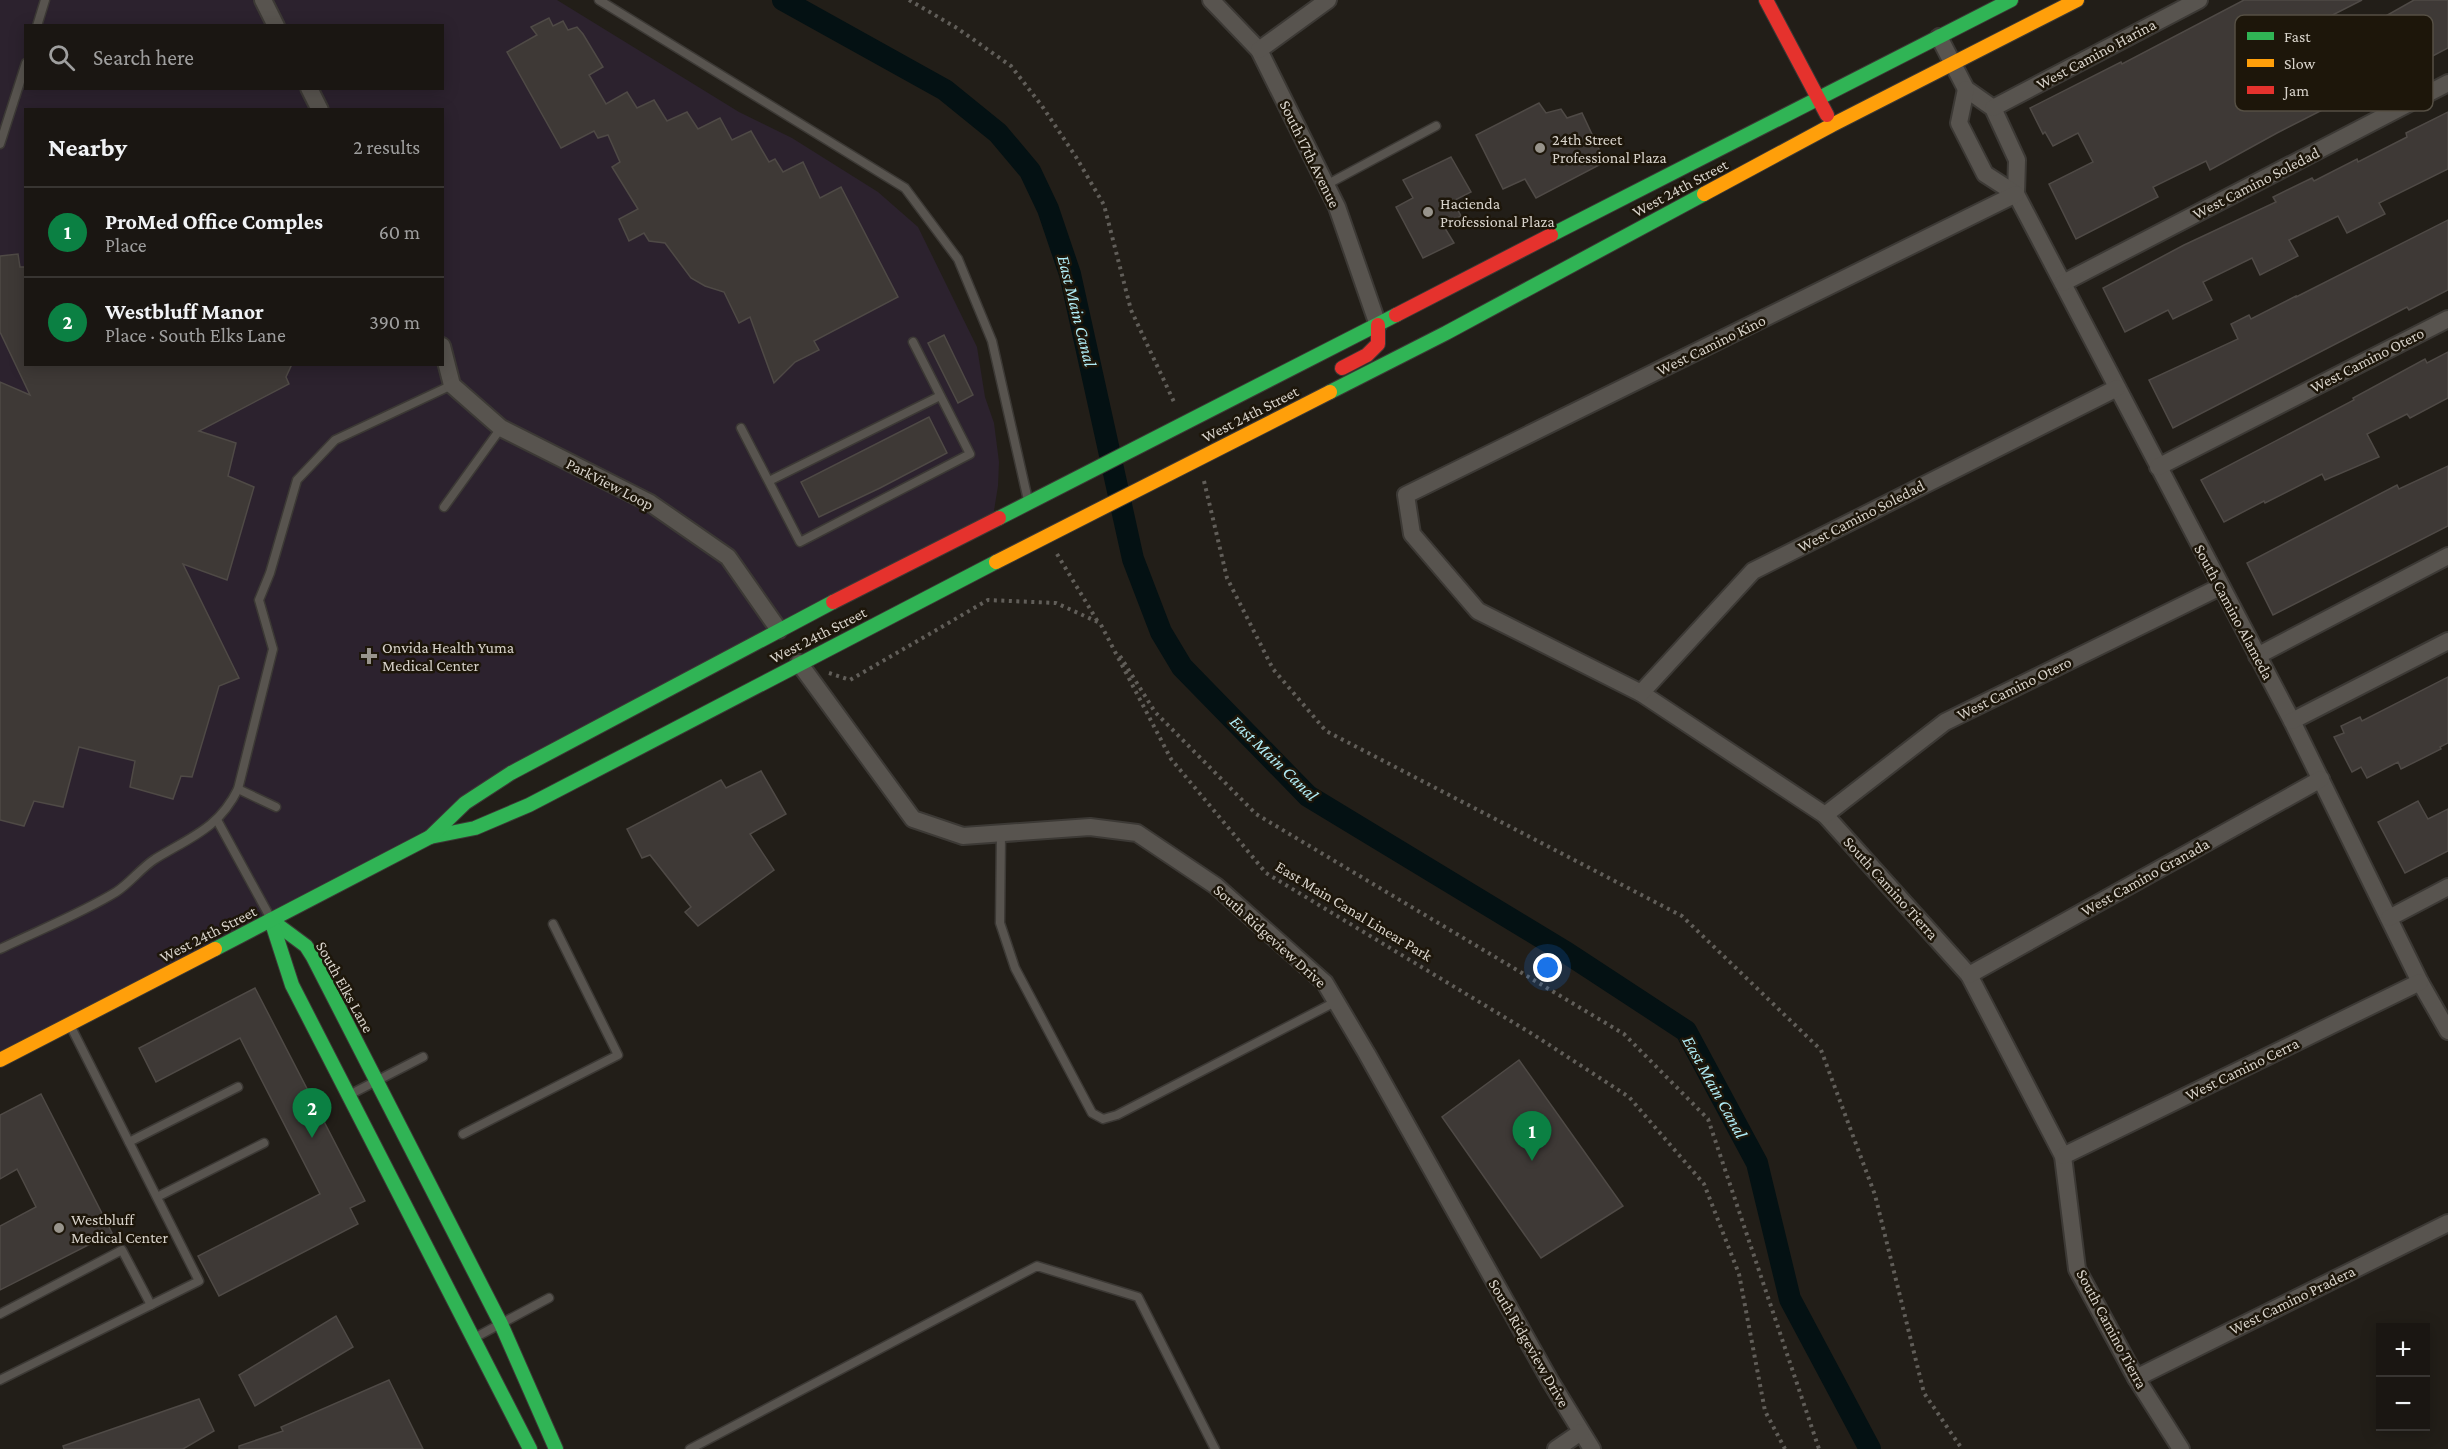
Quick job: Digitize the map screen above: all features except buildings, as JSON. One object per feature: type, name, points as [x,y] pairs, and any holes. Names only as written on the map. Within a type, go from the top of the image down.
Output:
[{"type":"main road","points":[[1766,0],[1832,125]]},
{"type":"main road","name":"West 24th Street","points":[[430,837],[465,803],[511,774],[1069,483],[2011,0]]},
{"type":"main road","name":"West 24th Street","points":[[0,1060],[430,837],[475,828],[529,804],[797,659],[1075,524],[1253,430],[1446,333],[1832,125],[2077,0]]},
{"type":"main road","points":[[1327,376],[1367,355],[1378,344],[1378,326]]},
{"type":"main road","points":[[1253,430],[1277,404],[1287,398]]},
{"type":"main road","points":[[271,920],[292,985],[530,1449]]},
{"type":"main road","name":"South Elks Lane","points":[[271,920],[306,946],[313,957],[501,1324],[556,1449]]},
{"type":"street","points":[[263,0],[275,24]]},
{"type":"street","name":"South 17th Avenue","points":[[1211,0],[1259,50],[1337,207],[1378,326]]},
{"type":"street","points":[[1259,50],[1328,0]]},
{"type":"street","name":"West Camino Harina","points":[[1993,108],[2199,0]]},
{"type":"street","points":[[1939,37],[1966,89],[1993,108]]},
{"type":"street","name":"West Camino Soledad","points":[[2433,91],[2448,83]]},
{"type":"street","points":[[1966,89],[1959,123],[1984,174],[2016,194]]},
{"type":"street","points":[[310,90],[319,108]]},
{"type":"street","name":"South Camino Alameda","points":[[1993,108],[2017,160],[2016,194],[2292,721],[2420,982],[2448,1031]]},
{"type":"street","name":"West Camino Soledad","points":[[2063,283],[2394,111]]},
{"type":"street","name":"West Camino Kino","points":[[1406,495],[2016,194]]},
{"type":"street","name":"West Camino Otero","points":[[2158,467],[2448,319]]},
{"type":"street","points":[[444,354],[452,385]]},
{"type":"street","name":"ParkView Loop","points":[[452,385],[501,428],[650,503],[728,557],[782,634]]},
{"type":"street","name":"West Camino Soledad","points":[[1641,693],[1753,571],[2117,388]]},
{"type":"street","name":"South Camino Tierra","points":[[1406,495],[1412,534],[1478,610],[1641,693],[1825,815],[1969,975],[2063,1156],[2077,1269],[2136,1378],[2181,1449]]},
{"type":"street","points":[[2257,656],[2448,556]]},
{"type":"street","name":"West Camino Otero","points":[[1825,815],[1946,722],[2220,587]]},
{"type":"street","points":[[2292,721],[2448,641]]},
{"type":"street","name":"South Ridgeview Drive","points":[[797,659],[913,819],[963,836],[1090,827],[1137,833],[1216,886],[1325,983],[1592,1449]]},
{"type":"street","name":"West Camino Granada","points":[[1969,975],[2320,780]]},
{"type":"street","points":[[2389,918],[2448,887]]},
{"type":"street","name":"West Camino Cerra","points":[[2063,1156],[2420,982]]},
{"type":"street","name":"West Camino Pradera","points":[[2136,1378],[2448,1222]]},
{"type":"street","points":[[1556,1449],[1581,1432]]},
{"type":"lane","points":[[38,24],[45,0]]},
{"type":"lane","points":[[600,0],[904,188],[958,259],[992,341],[1029,504]]},
{"type":"lane","points":[[0,144],[24,69]]},
{"type":"lane","points":[[1326,185],[1436,126]]},
{"type":"lane","points":[[741,428],[801,542],[970,454],[913,342]]},
{"type":"lane","points":[[0,950],[117,891],[153,861],[196,836],[217,820],[229,807],[238,789],[273,649],[259,600],[270,573],[297,480],[335,440],[452,385]]},
{"type":"lane","points":[[769,481],[940,396]]},
{"type":"lane","points":[[444,507],[501,428]]},
{"type":"lane","points":[[238,789],[276,807]]},
{"type":"lane","points":[[217,820],[271,920]]},
{"type":"lane","points":[[1001,834],[1000,923],[1015,968],[1092,1113],[1103,1119],[1117,1115],[1336,1001]]},
{"type":"lane","points":[[463,1134],[618,1055],[553,924]]},
{"type":"lane","points":[[0,1380],[199,1281],[70,1024]]},
{"type":"lane","points":[[348,1095],[423,1057]]},
{"type":"lane","points":[[129,1142],[238,1087]]},
{"type":"lane","points":[[157,1197],[264,1143]]},
{"type":"lane","points":[[0,1314],[122,1250],[151,1305]]},
{"type":"lane","points":[[690,1449],[1037,1266],[1138,1297],[1215,1449]]},
{"type":"lane","points":[[473,1339],[549,1298]]},
{"type":"path","points":[[909,0],[957,28],[1011,66],[1042,106],[1076,157],[1104,205],[1131,310],[1185,424]]},
{"type":"path","points":[[1198,459],[1227,578],[1274,669],[1326,731],[1682,916],[1821,1050],[1875,1195],[1924,1393],[1962,1449]]},
{"type":"path","points":[[1046,538],[1155,712],[1256,814],[1624,1034],[1708,1119],[1819,1449]]},
{"type":"path","name":"East Main Canal Linear Park","points":[[797,659],[850,680],[988,600],[1056,603],[1101,623],[1171,759],[1266,873],[1524,1029],[1629,1097],[1704,1184],[1740,1274],[1765,1411],[1785,1449]]},
{"type":"shaded area","name":"Onvida Health Yuma Medical Center","points":[[0,0],[557,0],[739,112],[792,138],[878,192],[918,227],[977,347],[985,397],[994,423],[999,462],[992,523],[486,788],[430,837],[0,1060]]},
{"type":"waterway","name":"East Main Canal","points":[[783,0],[945,90],[998,133],[1030,171],[1048,209],[1070,274],[1133,559],[1161,632],[1182,667],[1308,796],[1567,953],[1686,1031],[1757,1163],[1790,1299],[1870,1449]]},
{"type":"traffic: fast","points":[[1551,235],[2011,0]]},
{"type":"traffic: fast","points":[[1330,392],[1446,333],[1704,194]]},
{"type":"traffic: fast","points":[[999,518],[1396,315]]},
{"type":"traffic: fast","points":[[430,837],[475,828],[529,805],[996,562]]},
{"type":"traffic: fast","points":[[215,949],[430,837],[465,803],[511,773],[833,602]]},
{"type":"traffic: fast","points":[[271,920],[306,946],[313,957],[501,1324],[556,1449]]},
{"type":"traffic: fast","points":[[271,920],[292,985],[530,1449]]},
{"type":"traffic: slow","points":[[1704,194],[1832,125],[2077,0]]},
{"type":"traffic: slow","points":[[996,562],[1330,392]]},
{"type":"traffic: slow","points":[[0,1060],[215,949]]},
{"type":"traffic: jam","points":[[1766,0],[1827,115]]},
{"type":"traffic: jam","points":[[1396,315],[1551,235]]},
{"type":"traffic: jam","points":[[1342,368],[1367,355],[1378,344],[1378,325]]},
{"type":"traffic: jam","points":[[833,602],[999,518]]},
{"type":"place","name":"24th Street Professional Plaza","points":[[1540,148]]},
{"type":"place","name":"Hacienda Professional Plaza","points":[[1428,212]]},
{"type":"place","name":"Onvida Health Yuma Medical Center","points":[[369,656]]},
{"type":"place","name":"Westbluff Manor","points":[[312,1138]]},
{"type":"place","name":"ProMed Office Comples","points":[[1532,1161]]},
{"type":"place","name":"Westbluff Medical Center","points":[[59,1228]]}]
